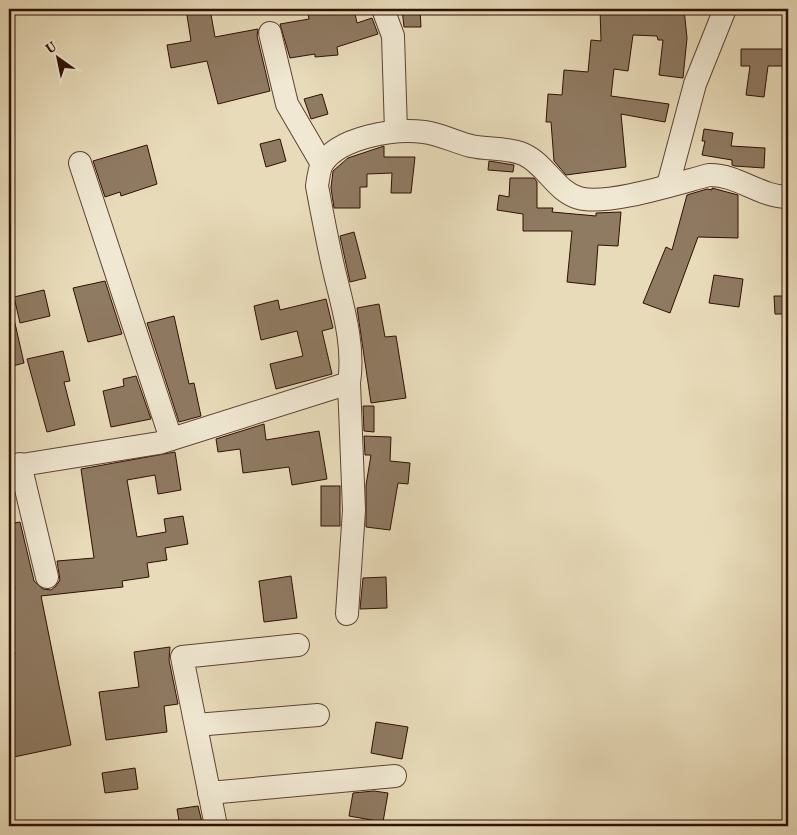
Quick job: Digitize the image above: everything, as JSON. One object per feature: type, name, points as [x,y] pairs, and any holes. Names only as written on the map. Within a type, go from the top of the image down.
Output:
[{"type":"street","points":[[383,9],[393,36],[396,131]]},
{"type":"street","points":[[668,185],[696,84],[725,9]]},
{"type":"street","points":[[270,33],[287,104],[322,164]]},
{"type":"street","points":[[347,614],[354,510],[349,384],[352,366],[348,334],[317,186],[322,164],[339,149],[358,140],[396,131],[424,132],[472,146],[504,148],[525,155],[540,166],[567,193],[580,198],[606,199],[709,175],[719,175],[766,193],[788,197]]},
{"type":"street","points":[[80,163],[171,439]]},
{"type":"street","points":[[47,577],[14,466],[171,439],[349,384]]},
{"type":"street","points":[[216,826],[182,657],[298,645]]},
{"type":"street","points":[[196,725],[318,715]]},
{"type":"street","points":[[210,793],[395,776]]},
{"type":"building","points":[[186,9],[210,9],[215,37],[258,29],[257,36],[270,91],[218,104],[207,61],[171,68],[167,45],[191,41]]},
{"type":"building","points":[[307,9],[354,9],[357,23],[372,18],[378,34],[337,47],[338,55],[315,57],[315,54],[290,58],[280,24],[309,19]]},
{"type":"building","points":[[402,9],[420,9],[421,27],[404,27]]},
{"type":"building","points":[[600,9],[684,9],[687,38],[683,78],[659,75],[663,40],[658,40],[657,36],[633,35],[628,71],[614,69],[611,96],[669,104],[665,122],[621,114],[626,167],[566,175],[554,161],[551,122],[546,122],[548,94],[562,95],[564,70],[588,72],[591,40],[601,41]]},
{"type":"building","points":[[741,49],[788,49],[788,66],[768,66],[764,97],[746,95],[750,66],[741,66]]},
{"type":"building","points":[[322,94],[328,114],[311,119],[304,99]]},
{"type":"building","points":[[704,129],[733,133],[731,146],[765,148],[764,168],[735,166],[732,165],[732,160],[702,155],[705,141],[702,141]]},
{"type":"building","points":[[280,139],[286,161],[266,167],[260,144]]},
{"type":"building","points":[[147,145],[157,184],[121,196],[120,192],[105,197],[93,161]]},
{"type":"building","points":[[384,146],[384,157],[415,157],[411,193],[391,193],[392,173],[367,174],[367,187],[360,187],[360,208],[334,208],[331,188],[333,171],[348,158]]},
{"type":"building","points":[[489,161],[514,165],[513,172],[488,170]]},
{"type":"building","points":[[510,178],[534,178],[537,182],[537,208],[553,208],[552,212],[596,216],[596,213],[621,212],[618,246],[598,245],[595,285],[567,282],[572,231],[523,231],[523,214],[497,210],[499,195],[509,197]]},
{"type":"building","points":[[712,188],[738,195],[738,238],[698,237],[670,313],[643,303],[666,247],[672,250],[687,195],[707,189],[712,190]]},
{"type":"building","points":[[354,232],[366,278],[350,282],[340,236]]},
{"type":"building","points":[[714,275],[743,279],[739,307],[709,303]]},
{"type":"building","points":[[105,281],[122,334],[88,342],[73,288]]},
{"type":"building","points":[[44,290],[50,316],[20,323],[14,297]]},
{"type":"building","points":[[774,296],[788,296],[788,314],[775,314]]},
{"type":"building","points":[[326,299],[333,328],[322,331],[332,374],[276,389],[270,364],[303,356],[297,331],[261,340],[254,306],[278,300],[280,310]]},
{"type":"building","points":[[379,304],[385,337],[396,336],[406,398],[371,403],[357,308]]},
{"type":"building","points":[[174,316],[189,384],[194,383],[201,416],[179,422],[147,323]]},
{"type":"building","points":[[9,319],[14,319],[24,363],[9,367]]},
{"type":"building","points":[[63,351],[70,381],[64,382],[75,425],[47,432],[27,359]]},
{"type":"building","points":[[136,376],[151,419],[111,427],[103,391],[124,386],[123,379]]},
{"type":"building","points":[[363,406],[374,406],[374,432],[364,431]]},
{"type":"building","points":[[264,424],[266,440],[319,431],[327,479],[292,485],[289,467],[243,473],[240,449],[218,452],[216,439]]},
{"type":"building","points":[[364,436],[391,437],[390,461],[410,463],[408,484],[398,483],[390,530],[366,527],[366,485],[371,455],[365,455]]},
{"type":"building","points":[[175,452],[181,490],[158,494],[155,475],[127,480],[137,537],[166,532],[164,519],[183,516],[188,544],[165,548],[167,560],[147,563],[149,577],[122,581],[123,587],[41,596],[71,745],[9,758],[9,656],[15,654],[9,624],[9,590],[15,589],[9,558],[9,524],[20,522],[34,581],[43,589],[51,590],[60,580],[57,561],[94,558],[81,469]]},
{"type":"building","points":[[321,486],[340,486],[340,526],[321,526]]},
{"type":"building","points":[[291,576],[297,618],[264,622],[259,581]]},
{"type":"building","points":[[386,577],[387,608],[360,609],[363,578]]},
{"type":"building","points":[[170,647],[169,660],[178,704],[164,706],[167,732],[106,740],[99,692],[139,687],[134,652]]},
{"type":"building","points":[[376,722],[408,727],[402,759],[371,753]]},
{"type":"building","points":[[135,768],[138,789],[105,793],[102,773]]},
{"type":"building","points":[[374,791],[388,793],[383,822],[349,816],[353,793]]},
{"type":"building","points":[[198,806],[203,826],[180,826],[177,809]]}]
